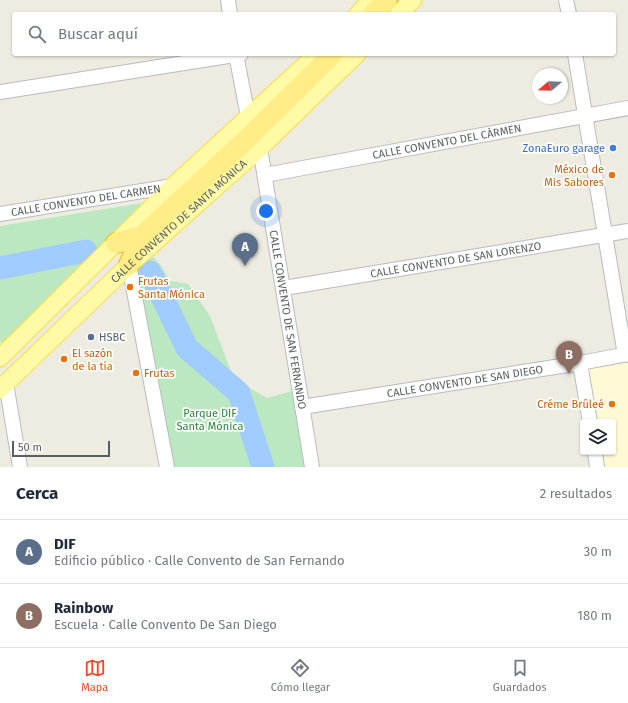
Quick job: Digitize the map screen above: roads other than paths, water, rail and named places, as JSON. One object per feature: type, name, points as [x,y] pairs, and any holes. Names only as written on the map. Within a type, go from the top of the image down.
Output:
[{"type":"highway","points":[[375,12],[387,0]]},
{"type":"highway","points":[[129,265],[142,236],[253,134],[331,56]]},
{"type":"highway","points":[[116,242],[142,236]]},
{"type":"main road","points":[[360,12],[371,0]]},
{"type":"main road","points":[[400,12],[412,0]]},
{"type":"main road","name":"CALLE CONVENTO DE SANTA MÓNICA","points":[[3,386],[129,265],[253,134],[315,56]]},
{"type":"main road","name":"CALLE CONVENTO DE SANTA MÓNICA","points":[[0,358],[173,186],[253,134],[354,56]]},
{"type":"street","points":[[228,0],[230,12]]},
{"type":"street","points":[[566,0],[569,12]]},
{"type":"street","points":[[0,92],[225,56]]},
{"type":"street","name":"CALLE CONVENTO DE SAN FERNANDO","points":[[238,56],[253,134],[265,176],[312,467]]},
{"type":"street","points":[[575,56],[620,327],[626,354]]},
{"type":"street","name":"CALLE CONVENTO DEL CÁRMEN","points":[[265,176],[628,108]]},
{"type":"street","name":"CALLE CONVENTO DEL CARMEN","points":[[0,214],[173,186]]},
{"type":"street","name":"CALLE CONVENTO DE SAN LORENZO","points":[[284,288],[628,231]]},
{"type":"street","points":[[129,265],[167,467]]},
{"type":"street","points":[[0,344],[17,341]]},
{"type":"street","name":"CALLE CONVENTO DE SAN DIEGO","points":[[302,408],[580,363],[626,354]]},
{"type":"street","points":[[580,363],[589,419]]},
{"type":"street","points":[[3,386],[20,467]]},
{"type":"street","points":[[595,455],[597,467]]},
{"type":"waterway","points":[[0,268],[86,251]]},
{"type":"waterway","points":[[150,272],[187,348],[239,393],[263,467]]},
{"type":"place","name":"ZonaEuro garage","points":[[613,148]]},
{"type":"place","name":"México de Mis Sabores","points":[[612,175]]},
{"type":"place","name":"DIF","points":[[245,266]]},
{"type":"place","name":"Frutas Santa Mónica","points":[[130,287]]},
{"type":"place","name":"HSBC","points":[[91,337]]},
{"type":"place","name":"El sazón de la tía","points":[[64,359]]},
{"type":"place","name":"Frutas","points":[[136,373]]},
{"type":"place","name":"Rainbow","points":[[569,374]]},
{"type":"place","name":"Créme Brûleé","points":[[612,404]]},
{"type":"park label","name":"Parque DIF Santa Mónica","points":[[210,419]]}]
